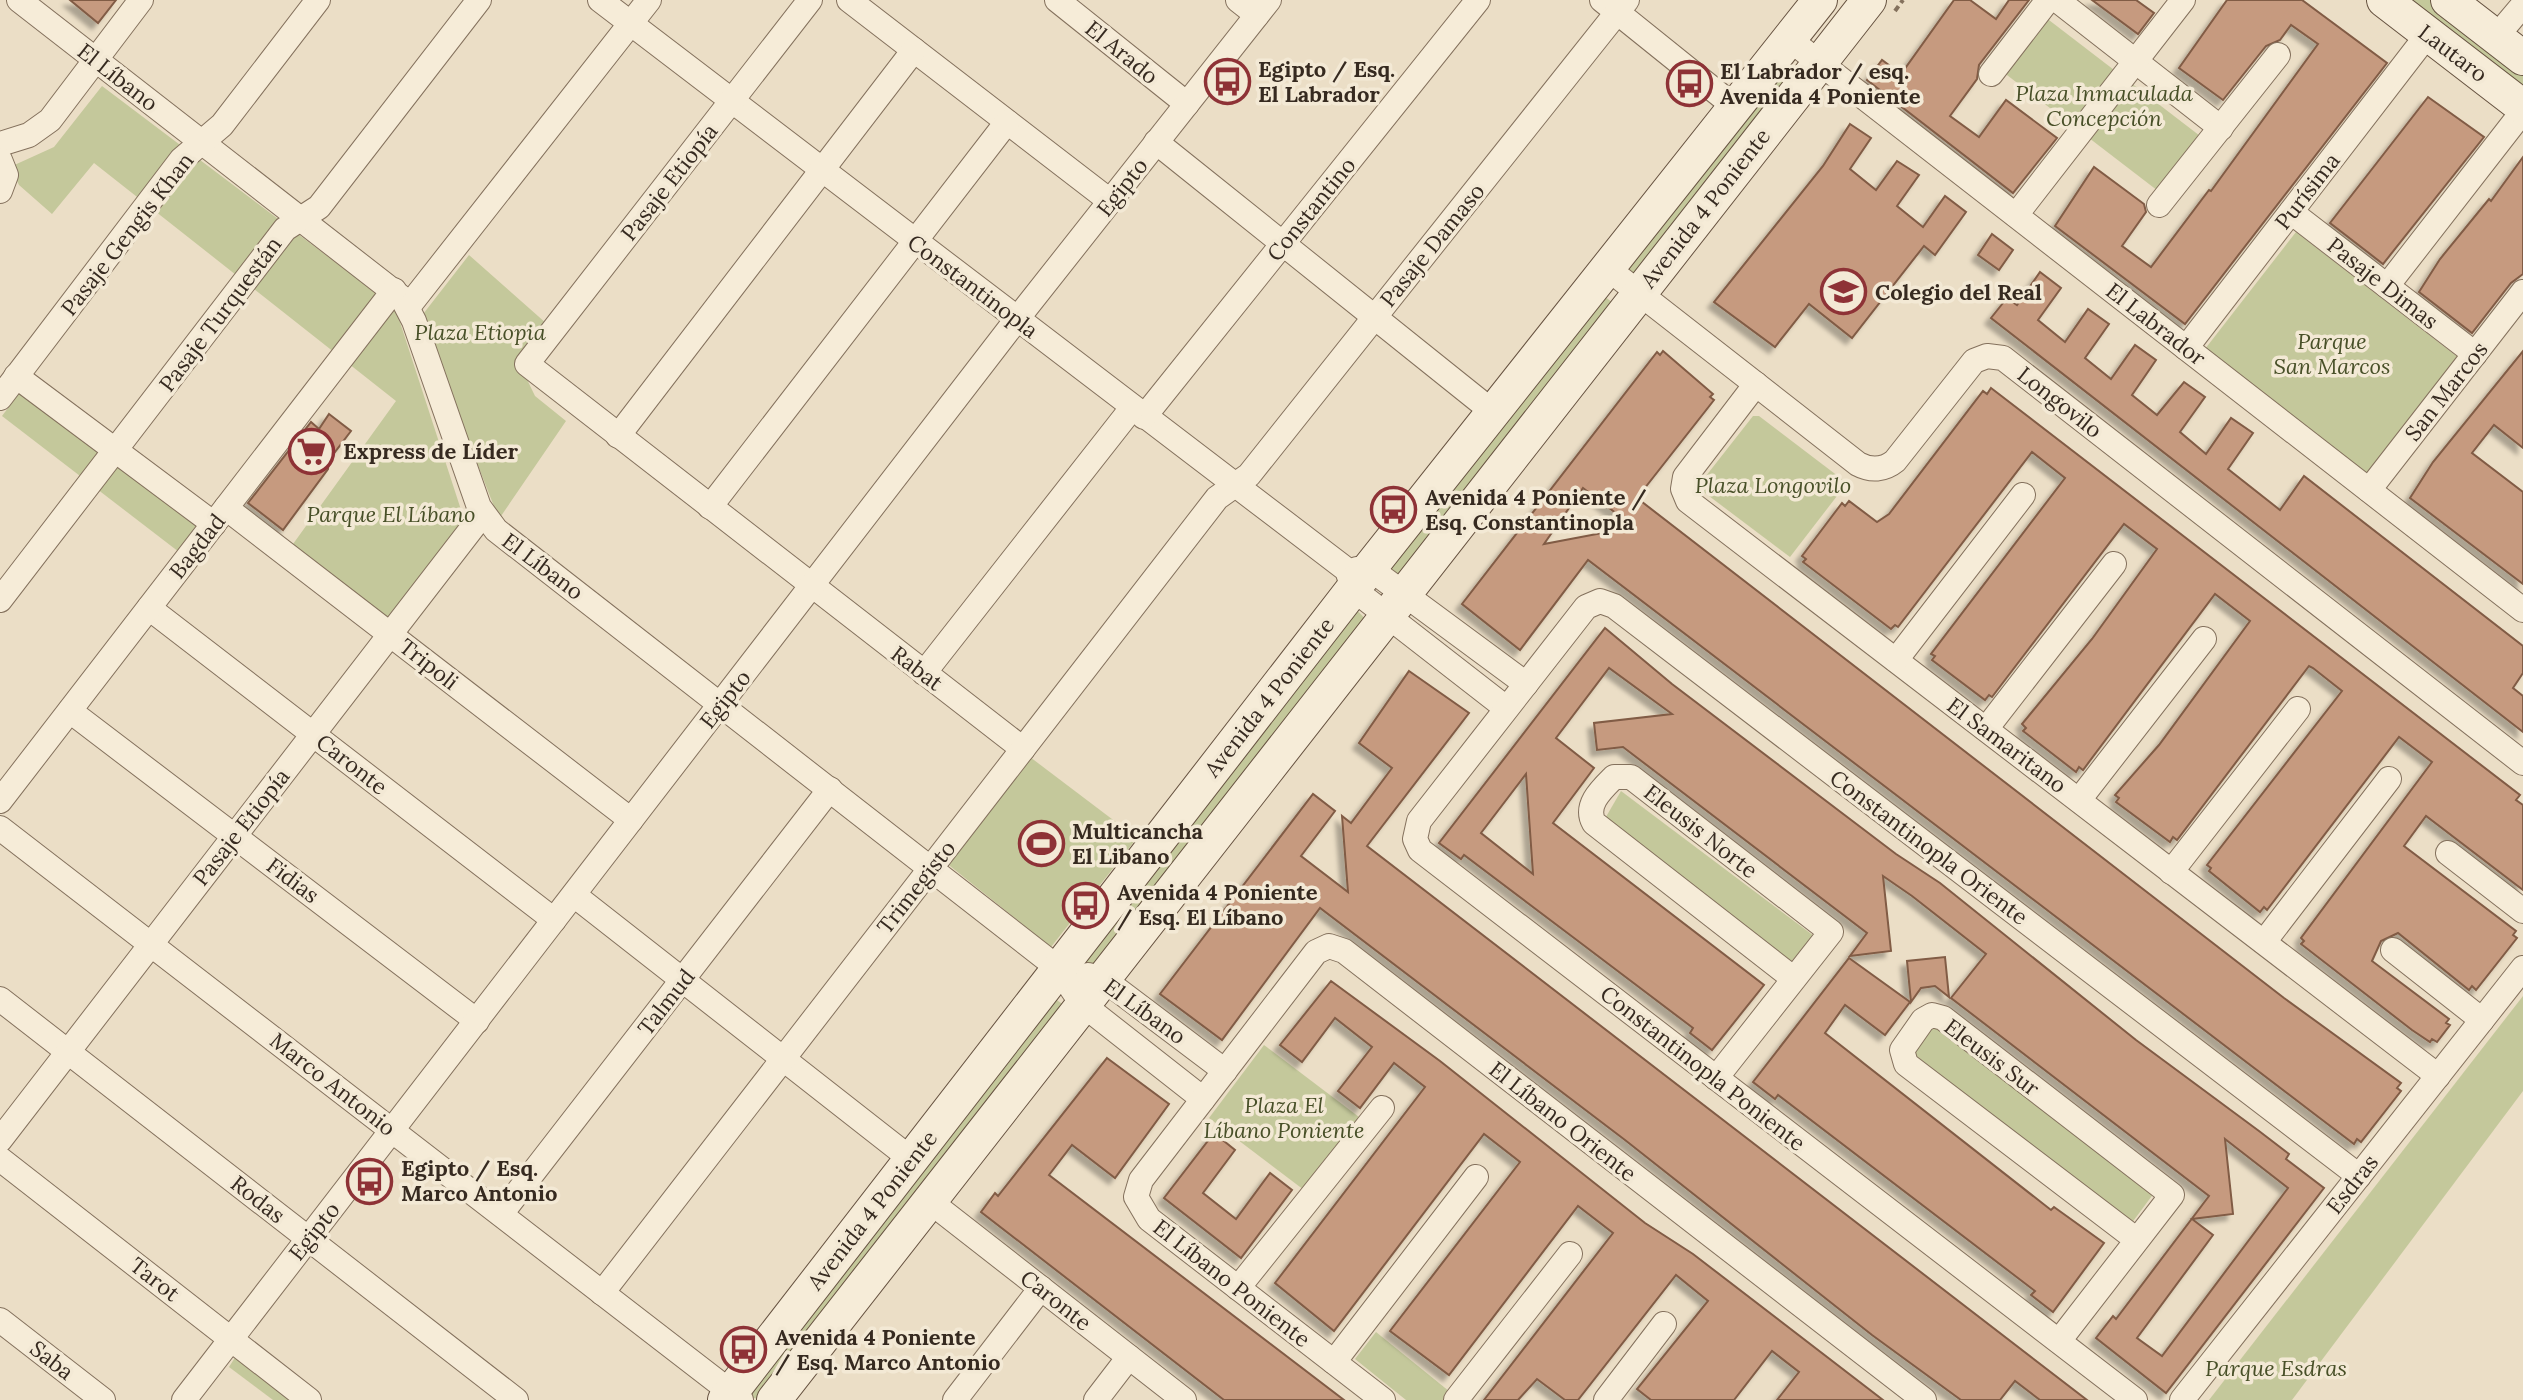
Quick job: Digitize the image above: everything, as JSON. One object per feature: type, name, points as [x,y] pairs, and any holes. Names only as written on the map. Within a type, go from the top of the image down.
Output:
[{"type":"street","name":"El Líbano","points":[[19,0],[401,299],[483,514],[496,530],[1058,968],[1225,1071]]},
{"type":"street","points":[[0,144],[43,127],[141,0]]},
{"type":"street","name":"Pasaje Gengis Khan","points":[[0,398],[181,160],[222,125],[318,0]]},
{"type":"street","name":"Pasaje Turquestán","points":[[0,600],[285,229],[319,207],[479,0]]},
{"type":"street","name":"Constantinopla","points":[[600,0],[1516,697]]},
{"type":"street","name":"Bagdad","points":[[0,801],[220,516],[649,0]]},
{"type":"street","name":"Pasaje Etiopía","points":[[527,364],[810,0]]},
{"type":"street","points":[[849,0],[1110,201]]},
{"type":"street","name":"El Arado","points":[[1057,0],[1187,104]]},
{"type":"street","name":"Constantino","points":[[924,673],[1138,412],[1283,243],[1478,0]]},
{"type":"street","name":"Avenida 4 Poniente","points":[[732,1397],[1356,576],[1493,412],[1820,0]]},
{"type":"street","name":"Avenida 4 Poniente","points":[[774,1400],[1869,0]]},
{"type":"street","points":[[1991,74],[2048,0]]},
{"type":"street","points":[[2057,0],[2221,128]]},
{"type":"street","points":[[2016,215],[2183,0]]},
{"type":"street","name":"Lautaro","points":[[2384,0],[2523,109]]},
{"type":"street","name":"Lautaro","points":[[2448,0],[2516,51]]},
{"type":"street","points":[[1615,4],[1735,107]]},
{"type":"street","name":"Pasaje Damaso","points":[[1234,485],[1249,475],[1375,317],[1615,4]]},
{"type":"street","name":"Egipto","points":[[184,1400],[1017,319],[1187,104],[1254,5]]},
{"type":"street","points":[[2516,51],[2523,5]]},
{"type":"street","name":"Purísima","points":[[2186,348],[2428,34]]},
{"type":"street","name":"El Labrador","points":[[1789,39],[2523,610]]},
{"type":"street","points":[[618,436],[914,50]]},
{"type":"street","points":[[2159,205],[2278,55]]},
{"type":"street","points":[[2387,286],[2523,109]]},
{"type":"street","points":[[710,507],[1007,122]]},
{"type":"street","points":[[1156,142],[1493,412]]},
{"type":"street","points":[[0,160],[6,175],[0,191]]},
{"type":"street","name":"Pasaje Dimas","points":[[2291,212],[2475,354]]},
{"type":"street","name":"Longovilo","points":[[1607,268],[1858,464],[1878,469],[1895,461],[1969,366],[1987,356],[2003,358],[2523,763]]},
{"type":"street","name":"San Marcos","points":[[2369,490],[2523,292]]},
{"type":"street","name":"Rabat","points":[[527,364],[1023,749]]},
{"type":"street","name":"Tripoli","points":[[16,376],[116,451],[220,516],[390,634],[631,820]]},
{"type":"street","name":"El Samaritano","points":[[1756,384],[1685,477],[1685,495],[2438,1076]]},
{"type":"street","name":"Trimegisto","points":[[602,1293],[1217,498],[1234,485]]},
{"type":"street","points":[[1896,660],[2023,495]]},
{"type":"street","name":"Pasaje Etiopía","points":[[0,1140],[483,514]]},
{"type":"street","points":[[1986,729],[2114,564]]},
{"type":"street","name":"Constantinopla Oriente","points":[[1516,697],[1586,607],[1600,601],[1614,606],[2359,1176]]},
{"type":"street","name":"Caronte","points":[[149,608],[554,920]]},
{"type":"street","points":[[2079,800],[2204,639]]},
{"type":"street","name":"Constantinopla Poniente","points":[[1516,697],[1419,821],[1415,833],[1417,845],[2135,1400]]},
{"type":"street","points":[[2171,872],[2298,709]]},
{"type":"street","name":"Fidias","points":[[70,711],[477,1021]]},
{"type":"street","name":"Eleusis Norte","points":[[1716,1078],[1794,979],[1831,932],[1631,777],[1614,777],[1592,803],[1590,813],[1594,823],[1794,979]]},
{"type":"street","points":[[2264,942],[2389,779]]},
{"type":"street","name":"Talmud","points":[[501,1214],[830,789]]},
{"type":"street","name":"Marco Antonio","points":[[0,828],[501,1214],[732,1397]]},
{"type":"street","points":[[2448,853],[2523,911]]},
{"type":"street","points":[[574,895],[911,1159]]},
{"type":"street","name":"El Líbano Oriente","points":[[1225,1071],[1316,952],[1329,946],[1344,951],[1924,1400]]},
{"type":"street","points":[[2393,950],[2482,1020]]},
{"type":"street","name":"Esdras","points":[[2182,1400],[2523,968]]},
{"type":"street","name":"El Líbano","points":[[1092,991],[1203,1099]]},
{"type":"street","name":"Rodas","points":[[0,999],[516,1400]]},
{"type":"street","name":"Eleusis Sur","points":[[2059,1341],[2172,1195],[1943,1018],[1932,1015],[1923,1020],[1902,1050],[1906,1064],[2137,1240]]},
{"type":"street","name":"El Líbano Poniente","points":[[1225,1071],[1141,1180],[1136,1197],[1149,1219],[1383,1400]]},
{"type":"street","points":[[1238,1288],[1382,1108]]},
{"type":"street","name":"Tarot","points":[[0,1159],[309,1400]]},
{"type":"street","points":[[1334,1362],[1476,1177]]},
{"type":"street","name":"Caronte","points":[[928,1200],[1184,1400]]},
{"type":"street","points":[[1456,1400],[1570,1254]]},
{"type":"street","points":[[955,1400],[1041,1288]]},
{"type":"street","name":"Saba","points":[[0,1320],[103,1400]]},
{"type":"street","points":[[1606,1400],[1664,1324]]},
{"type":"street","points":[[1096,1400],[1129,1357]]},
{"type":"green space","points":[[2399,0],[2430,0],[2523,71],[2523,95]]},
{"type":"green space","name":"Plaza Inmaculada Concepción","points":[[2045,17],[2204,139],[2162,194],[2003,72]]},
{"type":"green space","points":[[1788,65],[1803,76],[1642,279],[1627,269]]},
{"type":"green space","name":"Parque El Líbano","points":[[102,86],[384,299],[397,313],[464,519],[385,622],[288,551],[396,401],[94,163],[52,214],[19,185],[10,167],[54,147]]},
{"type":"green space","name":"Parque San Marcos","points":[[2296,232],[2459,358],[2369,476],[2205,349]]},
{"type":"green space","name":"Plaza Etiopia","points":[[469,255],[547,324],[520,365],[535,396],[566,421],[499,519],[420,318]]},
{"type":"green space","points":[[1600,293],[1617,306],[1397,585],[1382,571]]},
{"type":"green space","points":[[23,388],[198,526],[179,552],[2,416]]},
{"type":"green space","name":"Plaza Longovilo","points":[[1753,416],[1759,416],[1847,483],[1790,557],[1701,490],[1702,481]]},
{"type":"green space","points":[[1356,609],[1368,622],[1093,968],[1074,964]]},
{"type":"green space","points":[[1026,754],[1137,838],[1051,947],[945,862]]},
{"type":"green space","points":[[1621,791],[1814,936],[1787,966],[1603,822]]},
{"type":"green space","points":[[1051,996],[1068,1008],[763,1400],[745,1396]]},
{"type":"green space","name":"Parque Esdras","points":[[2523,996],[2523,1091],[2292,1400],[2209,1400]]},
{"type":"green space","points":[[1932,1023],[2154,1193],[2131,1224],[1906,1055]]},
{"type":"green space","name":"Plaza El Líbano Poniente","points":[[1264,1045],[1359,1117],[1304,1190],[1209,1118]]},
{"type":"green space","points":[[1376,1332],[1455,1396],[1452,1400],[1406,1400],[1355,1359]]},
{"type":"green space","points":[[236,1356],[294,1400],[273,1400],[229,1367]]},
{"type":"building","points":[[70,0],[116,0],[98,23]]},
{"type":"building","points":[[1954,0],[1970,0],[1996,19],[2009,0],[2029,0],[1979,65],[1977,79],[1950,116],[1979,137],[2006,100],[2057,138],[2013,193],[1867,80],[1882,60],[1901,74]]},
{"type":"building","points":[[2092,0],[2136,0],[2154,13],[2138,34]]},
{"type":"building","points":[[2227,0],[2302,0],[2387,63],[2185,324],[2055,226],[2094,167],[2144,204],[2146,212],[2122,246],[2151,267],[2211,191],[2318,44],[2291,25],[2280,40],[2266,46],[2223,100],[2179,68]]},
{"type":"building","points":[[2428,97],[2484,137],[2383,264],[2330,223]]},
{"type":"building","points":[[1850,124],[1871,138],[1850,169],[1876,190],[1897,161],[1919,175],[1897,206],[1923,227],[1945,196],[1966,212],[1935,255],[1924,246],[1852,338],[1809,304],[1775,347],[1714,302],[1823,166]]},
{"type":"building","points":[[2523,157],[2523,274],[2511,283],[2472,333],[2419,292],[2440,259],[2489,199],[2491,201]]},
{"type":"building","points":[[1992,234],[2013,250],[1999,270],[1978,255]]},
{"type":"building","points":[[2040,272],[2061,288],[2038,320],[2065,342],[2088,309],[2109,324],[2085,358],[2111,379],[2135,345],[2156,360],[2132,395],[2157,415],[2184,382],[2205,397],[2180,432],[2206,454],[2231,418],[2253,433],[2228,469],[2280,510],[2304,476],[2523,646],[2523,673],[2513,688],[2523,696],[2523,732],[1991,318],[2007,298],[2017,305]]},
{"type":"building","points":[[1663,351],[1713,394],[1710,397],[1714,400],[1637,498],[2284,998],[2401,1083],[2397,1088],[2401,1091],[2361,1142],[2357,1139],[2354,1144],[1588,560],[1520,650],[1462,604],[1657,352],[1660,355]],"holes":[[[1583,488],[1634,527],[1544,544]]]},
{"type":"building","points":[[2523,351],[2523,448],[2494,425],[2472,453],[2523,492],[2523,584],[2410,498],[2433,462]]},
{"type":"building","points":[[1991,388],[2520,795],[2516,800],[2523,805],[2523,890],[2426,816],[2404,846],[2516,931],[2513,935],[2517,938],[2476,990],[2472,986],[2469,990],[2398,933],[2381,941],[2372,961],[2449,1019],[2446,1023],[2450,1025],[2437,1042],[2432,1039],[2430,1042],[2412,1030],[2301,944],[2304,941],[2301,938],[2432,762],[2399,737],[2267,910],[2264,907],[2260,912],[2209,871],[2211,868],[2207,865],[2342,691],[2313,668],[2309,666],[2177,840],[2173,837],[2170,842],[2116,802],[2119,798],[2115,795],[2159,745],[2250,621],[2215,594],[2083,770],[2079,767],[2076,772],[2023,731],[2026,728],[2022,724],[2092,639],[2157,549],[2124,524],[1992,697],[1989,695],[1985,700],[1932,660],[1935,656],[1931,654],[2065,478],[2032,452],[1898,627],[1895,625],[1891,629],[1803,562],[1806,559],[1802,556],[1842,503],[1845,506],[1849,501],[1877,522],[1889,514],[1983,391],[1987,394]]},
{"type":"building","points":[[329,414],[351,431],[329,460],[328,469],[283,530],[248,503],[311,422],[319,429]]},
{"type":"building","points":[[1605,628],[1672,684],[1896,854],[1940,883],[2136,1040],[2289,1154],[2286,1159],[2324,1188],[2166,1393],[2096,1338],[2113,1316],[2116,1319],[2209,1196],[1951,998],[1986,954],[1912,896],[1883,876],[1891,951],[1850,956],[1867,933],[1623,747],[1597,750],[1594,723],[1672,714],[1609,668],[1556,738],[1594,768],[1553,823],[1764,985],[1712,1050],[1690,1033],[1693,1028],[1464,855],[1461,859],[1439,843]],"holes":[[[1526,774],[1533,874],[1481,833]],[[2225,1139],[2288,1188],[2162,1356],[2137,1338],[2213,1235],[2192,1219],[2233,1214]]]},
{"type":"building","points":[[1409,671],[1469,713],[1367,846],[2087,1400],[2040,1400],[2015,1381],[2000,1400],[1961,1400],[1872,1335],[1625,1140],[1320,908],[1222,1040],[1160,994],[1313,794],[1335,811],[1301,856],[1348,892],[1342,816],[1351,823],[1392,768],[1359,743]]},
{"type":"building","points":[[1945,957],[1949,997],[1935,986],[1921,988],[1911,1002],[1907,961]]},
{"type":"building","points":[[1849,958],[1910,1002],[1885,1035],[1845,1005],[1825,1033],[2051,1210],[2054,1207],[2104,1243],[2053,1312],[2031,1295],[2035,1291],[1778,1095],[1775,1099],[1753,1082]]},
{"type":"building","points":[[1331,981],[1440,1061],[1645,1223],[1693,1254],[1883,1400],[1777,1400],[1799,1372],[1772,1351],[1734,1400],[1651,1400],[1637,1389],[1708,1301],[1676,1275],[1578,1400],[1565,1400],[1537,1379],[1518,1400],[1484,1400],[1613,1233],[1578,1206],[1449,1375],[1390,1331],[1520,1162],[1484,1134],[1334,1331],[1275,1283],[1425,1087],[1394,1063],[1360,1108],[1338,1091],[1372,1047],[1335,1018],[1302,1062],[1280,1045]]},
{"type":"building","points":[[1107,1058],[1169,1104],[1115,1178],[1072,1145],[1049,1175],[1344,1400],[1224,1400],[981,1212],[995,1193],[998,1196]]},
{"type":"building","points":[[1214,1133],[1235,1150],[1203,1193],[1236,1219],[1270,1173],[1292,1190],[1241,1258],[1164,1198]]},
{"type":"place","name":"Egipto / Esq. El Labrador","points":[[1227,82]]},
{"type":"place","name":"El Labrador / esq. Avenida 4 Poniente","points":[[1689,84]]},
{"type":"place","name":"Colegio del Real","points":[[1844,292]]},
{"type":"place","name":"Express de Líder","points":[[312,451]]},
{"type":"place","name":"Avenida 4 Poniente / Esq. Constantinopla","points":[[1394,510]]},
{"type":"place","name":"Multicancha El Libano","points":[[1041,844]]},
{"type":"place","name":"Avenida 4 Poniente / Esq. El Líbano","points":[[1086,905]]},
{"type":"place","name":"Egipto / Esq. Marco Antonio","points":[[370,1181]]},
{"type":"place","name":"Avenida 4 Poniente / Esq. Marco Antonio","points":[[744,1350]]}]
